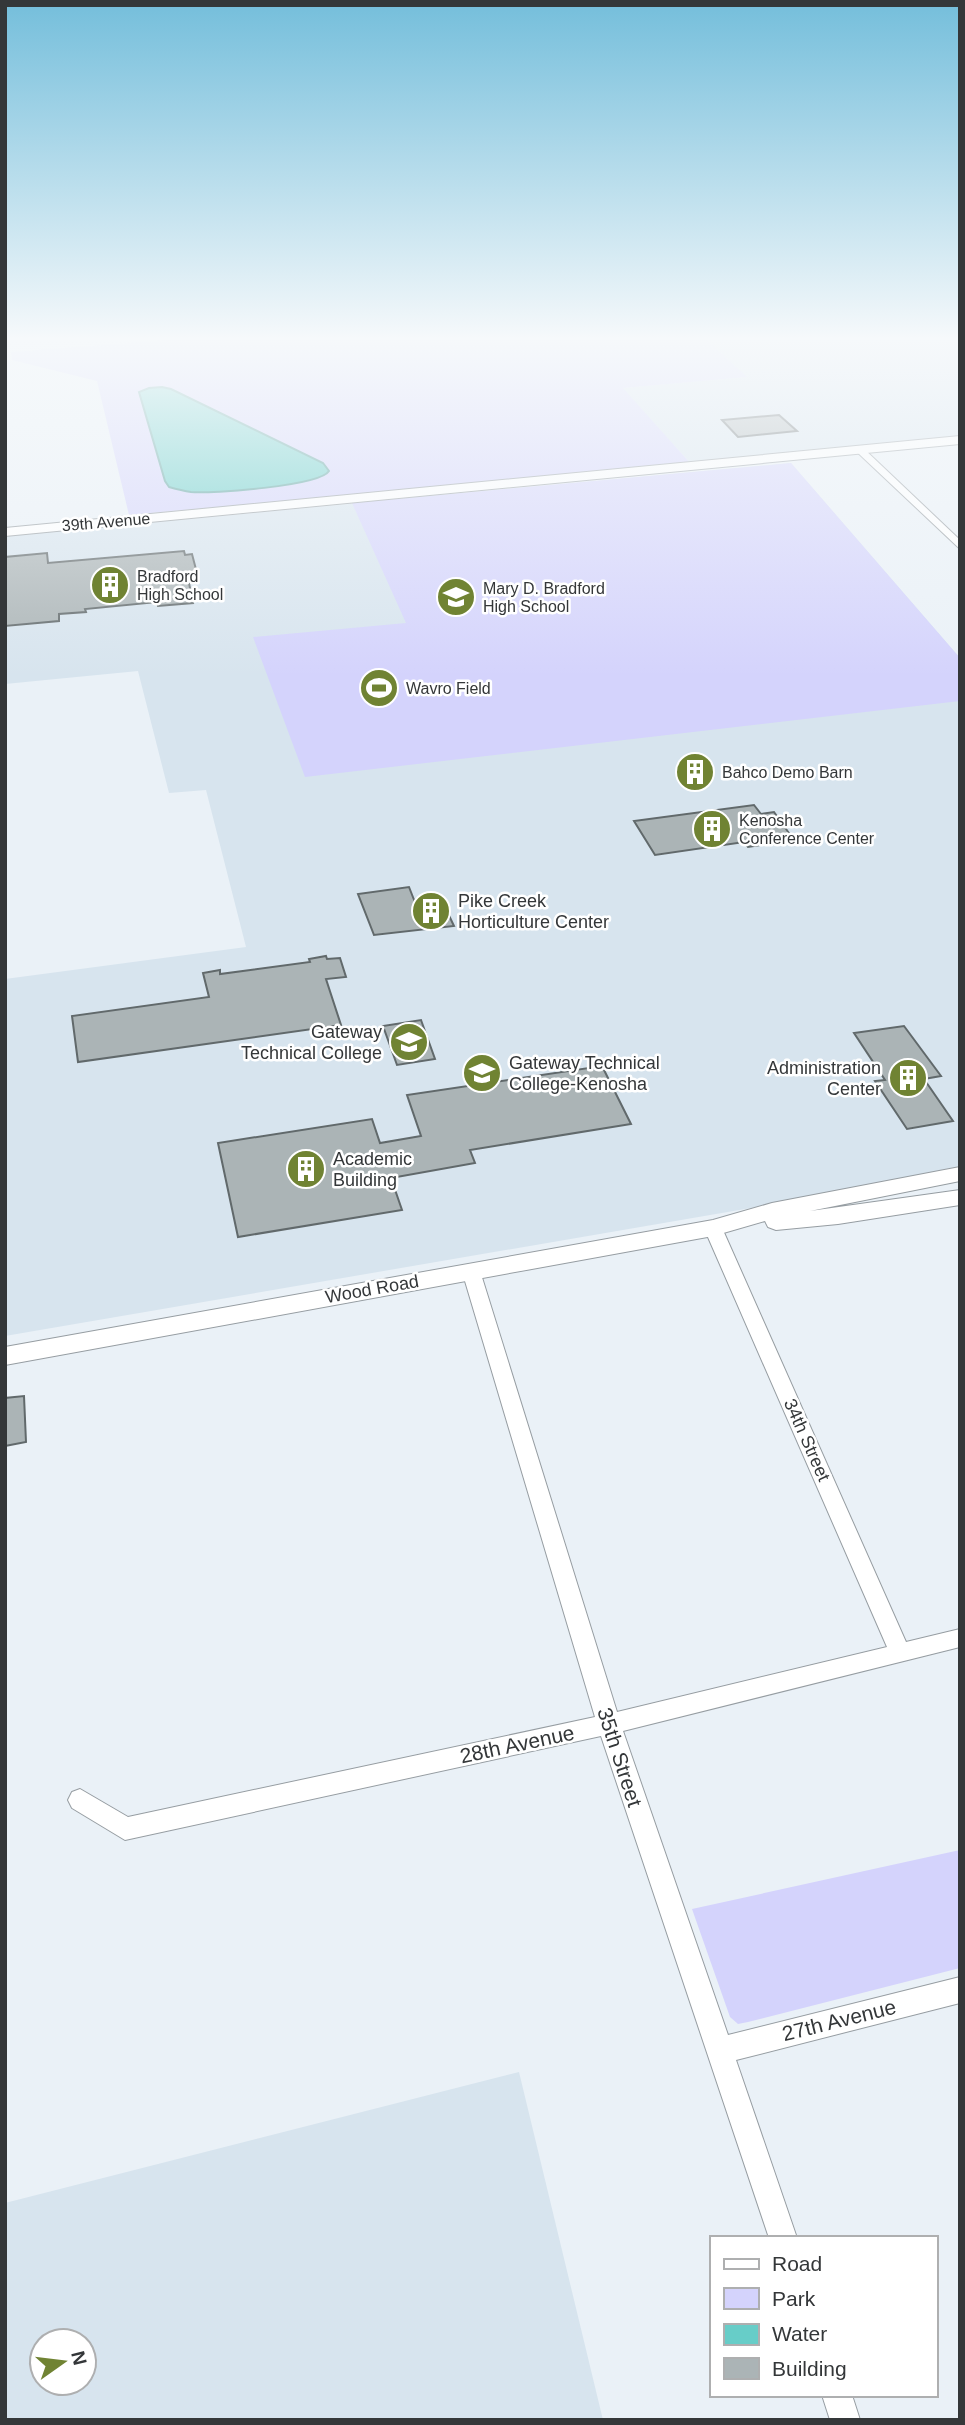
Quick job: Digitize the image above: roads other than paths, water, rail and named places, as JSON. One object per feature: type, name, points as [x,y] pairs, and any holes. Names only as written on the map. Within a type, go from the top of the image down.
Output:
[{"type":"street","name":"39th Avenue","points":[[5,532],[858,450]]},
{"type":"street","points":[[860,450],[960,547]]},
{"type":"street","name":"Wood Road","points":[[5,1356],[713,1228],[738,1223],[772,1211],[960,1174]]},
{"type":"street","name":"Wood Road","points":[[738,1223],[813,1219],[960,1197]]},
{"type":"street","name":"34th Street","points":[[713,1228],[900,1652]]},
{"type":"street","name":"35th Street","points":[[471,1271],[609,1724],[782,2236]]},
{"type":"street","name":"28th Avenue","points":[[80,1800],[125,1829],[609,1724],[960,1638]]},
{"type":"street","name":"27th Avenue","points":[[718,2051],[960,1990]]},
{"type":"street","points":[[838,2397],[845,2420]]},
{"type":"water","points":[[156,450],[297,450],[323,463],[329,471],[306,481],[287,485],[220,492],[191,492],[169,487]]},
{"type":"place","name":"Bradford High School","points":[[110,585]]},
{"type":"place","name":"Mary D. Bradford High School","points":[[456,597]]},
{"type":"place","name":"Wavro Field","points":[[379,688]]},
{"type":"place","name":"Bahco Demo Barn","points":[[695,772]]},
{"type":"place","name":"Kenosha Conference Center","points":[[712,829]]},
{"type":"place","name":"Pike Creek Horticulture Center","points":[[431,911]]},
{"type":"place","name":"Gateway Technical College","points":[[409,1042]]},
{"type":"place","name":"Gateway Technical College-Kenosha","points":[[482,1073]]},
{"type":"place","name":"Administration Center","points":[[908,1078]]},
{"type":"place","name":"Academic Building","points":[[306,1169]]}]
